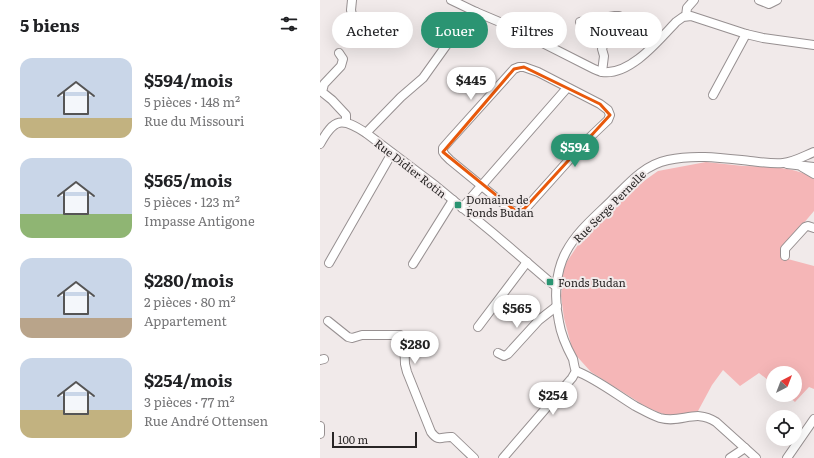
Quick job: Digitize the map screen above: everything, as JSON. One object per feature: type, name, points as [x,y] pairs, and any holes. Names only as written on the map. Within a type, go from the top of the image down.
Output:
[{"type":"street","points":[[351,12],[352,0]]},
{"type":"street","points":[[451,0],[476,12]]},
{"type":"street","points":[[686,16],[687,8],[694,0]]},
{"type":"street","points":[[759,0],[769,4],[777,0]]},
{"type":"street","points":[[488,17],[509,26],[597,71],[602,72],[619,70],[635,62],[656,44],[679,19],[686,16],[696,17],[746,34],[763,38],[814,45]]},
{"type":"street","points":[[713,95],[746,34]]},
{"type":"street","points":[[366,133],[401,97],[423,78],[444,48]]},
{"type":"street","points":[[602,48],[604,56],[602,72]]},
{"type":"street","points":[[320,144],[327,132],[333,126],[341,122],[346,122],[346,115],[332,100],[321,92],[324,84],[341,66],[343,58],[339,53]]},
{"type":"street","points":[[524,67],[538,72],[567,88],[605,108],[610,113],[609,118],[522,211],[517,212],[511,210],[450,160],[443,152],[443,148],[514,69],[524,67]]},
{"type":"street","points":[[462,208],[567,88]]},
{"type":"street","name":"Rue Didier Rotin","points":[[346,122],[366,133],[436,186],[557,287]]},
{"type":"street","name":"Rue Serge Pernelle","points":[[576,371],[574,361],[559,323],[557,306],[557,278],[559,268],[565,253],[572,243],[594,218],[635,178],[654,164],[668,160],[706,156],[778,164],[794,160],[814,152]]},
{"type":"street","points":[[329,263],[392,153]]},
{"type":"street","points":[[778,164],[814,167]]},
{"type":"street","points":[[799,166],[814,174]]},
{"type":"street","points":[[413,264],[453,200]]},
{"type":"street","points":[[785,256],[785,250],[805,227],[808,226],[814,228]]},
{"type":"street","points":[[478,327],[527,262]]},
{"type":"street","points":[[498,353],[504,356],[508,354],[539,320],[557,306]]},
{"type":"street","points":[[328,321],[348,337],[352,338],[362,335],[400,335],[404,339],[405,364],[407,372],[432,432],[439,438],[452,437],[474,458]]},
{"type":"street","points":[[505,457],[572,378],[576,371],[599,383],[645,412],[659,418],[668,420],[699,416],[709,418],[716,422],[756,458]]},
{"type":"street","points":[[787,458],[814,419]]},
{"type":"street","points":[[320,426],[320,434]]},
{"type":"street","points":[[730,458],[745,448]]},
{"type":"highlighted area","points":[[524,67],[600,104],[610,115],[524,209],[517,212],[443,152],[514,69]]},
{"type":"shaded area","points":[[706,162],[789,169],[814,178],[814,211],[780,251],[784,258],[814,266],[814,389],[809,387],[802,394],[802,366],[766,366],[766,378],[759,373],[740,386],[723,370],[712,385],[698,411],[671,417],[648,408],[591,372],[573,352],[564,318],[561,296],[564,266],[582,239],[627,193],[658,171]]},
{"type":"place","name":"Domaine de Fonds Budan","points":[[458,205]]},
{"type":"place","name":"Fonds Budan","points":[[550,282]]}]
